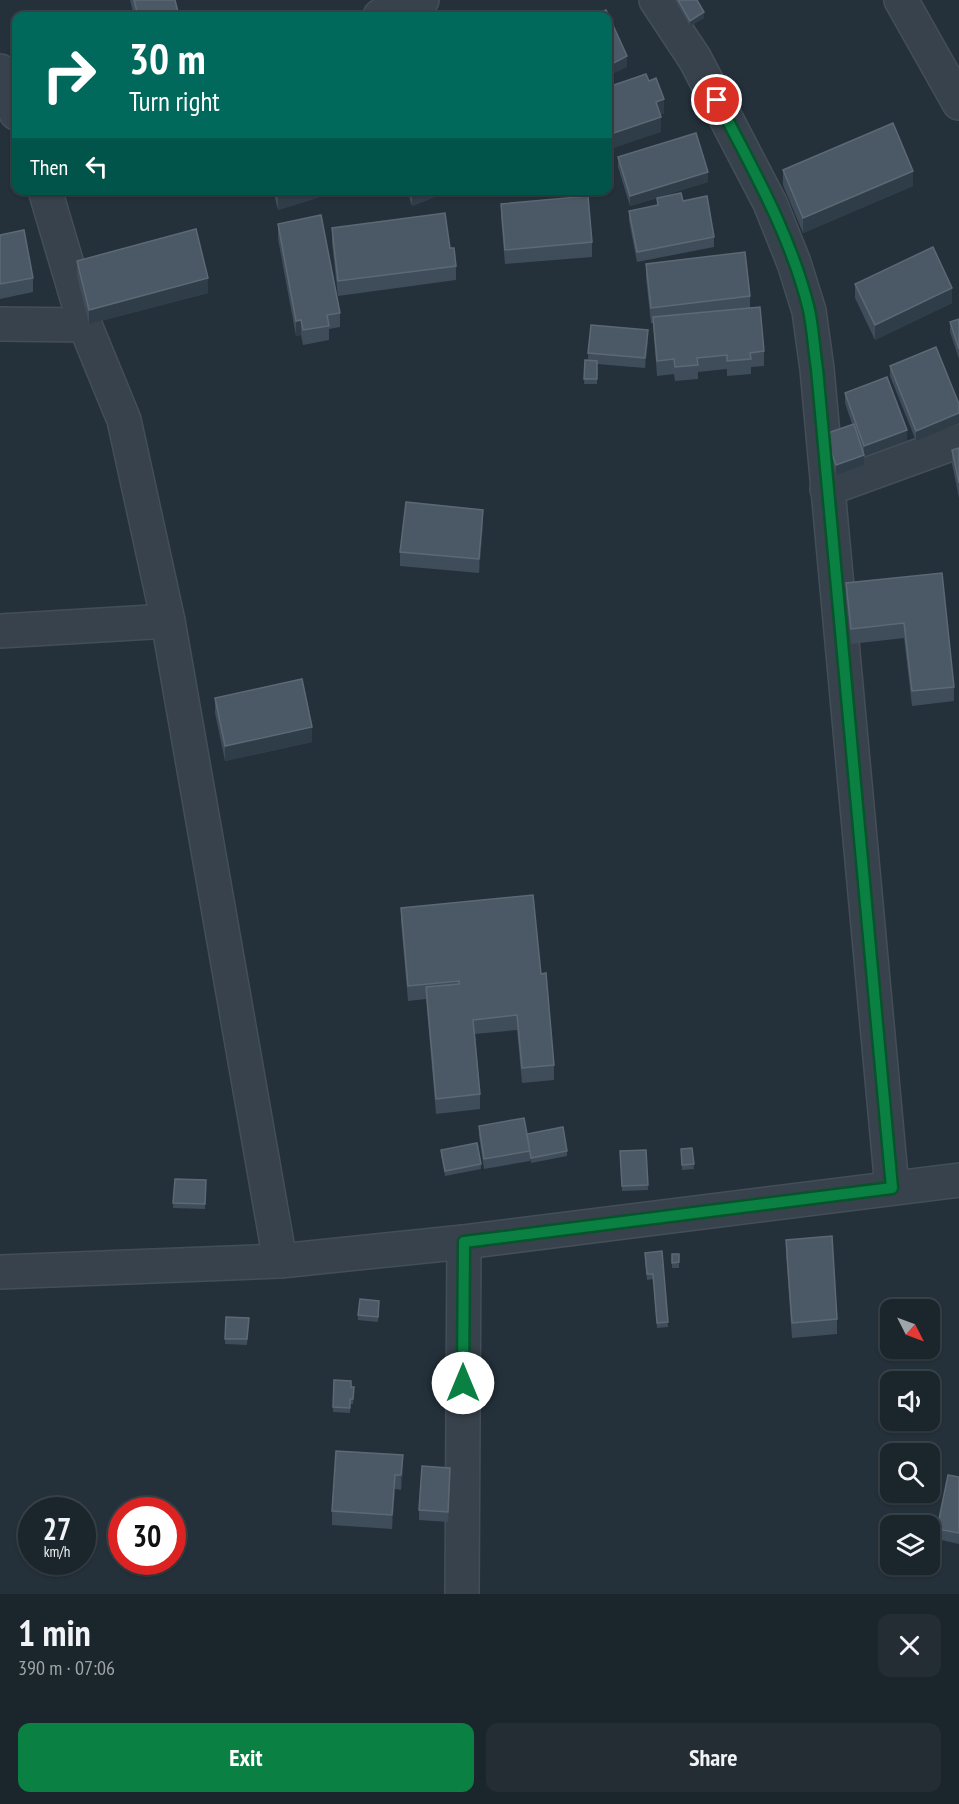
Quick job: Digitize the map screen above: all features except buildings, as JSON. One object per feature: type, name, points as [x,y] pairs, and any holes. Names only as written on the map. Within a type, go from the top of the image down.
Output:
[{"type":"street","points":[[390,12],[422,0]]},
{"type":"street","points":[[656,0],[695,59],[770,203],[794,263],[809,311],[817,369],[892,1188]]},
{"type":"street","points":[[901,0],[959,103]]},
{"type":"street","points":[[0,71],[12,102]]},
{"type":"street","points":[[46,195],[85,325],[124,420],[168,621],[280,1261]]},
{"type":"street","points":[[0,324],[85,325]]},
{"type":"street","points":[[827,489],[959,441]]},
{"type":"street","points":[[0,632],[168,621]]},
{"type":"street","points":[[0,1272],[280,1261],[464,1242],[959,1180]]},
{"type":"street","points":[[462,1594],[464,1242]]},
{"type":"route","points":[[463,1383],[464,1242],[892,1188],[817,369],[809,311],[794,263],[770,203],[717,100]]}]
